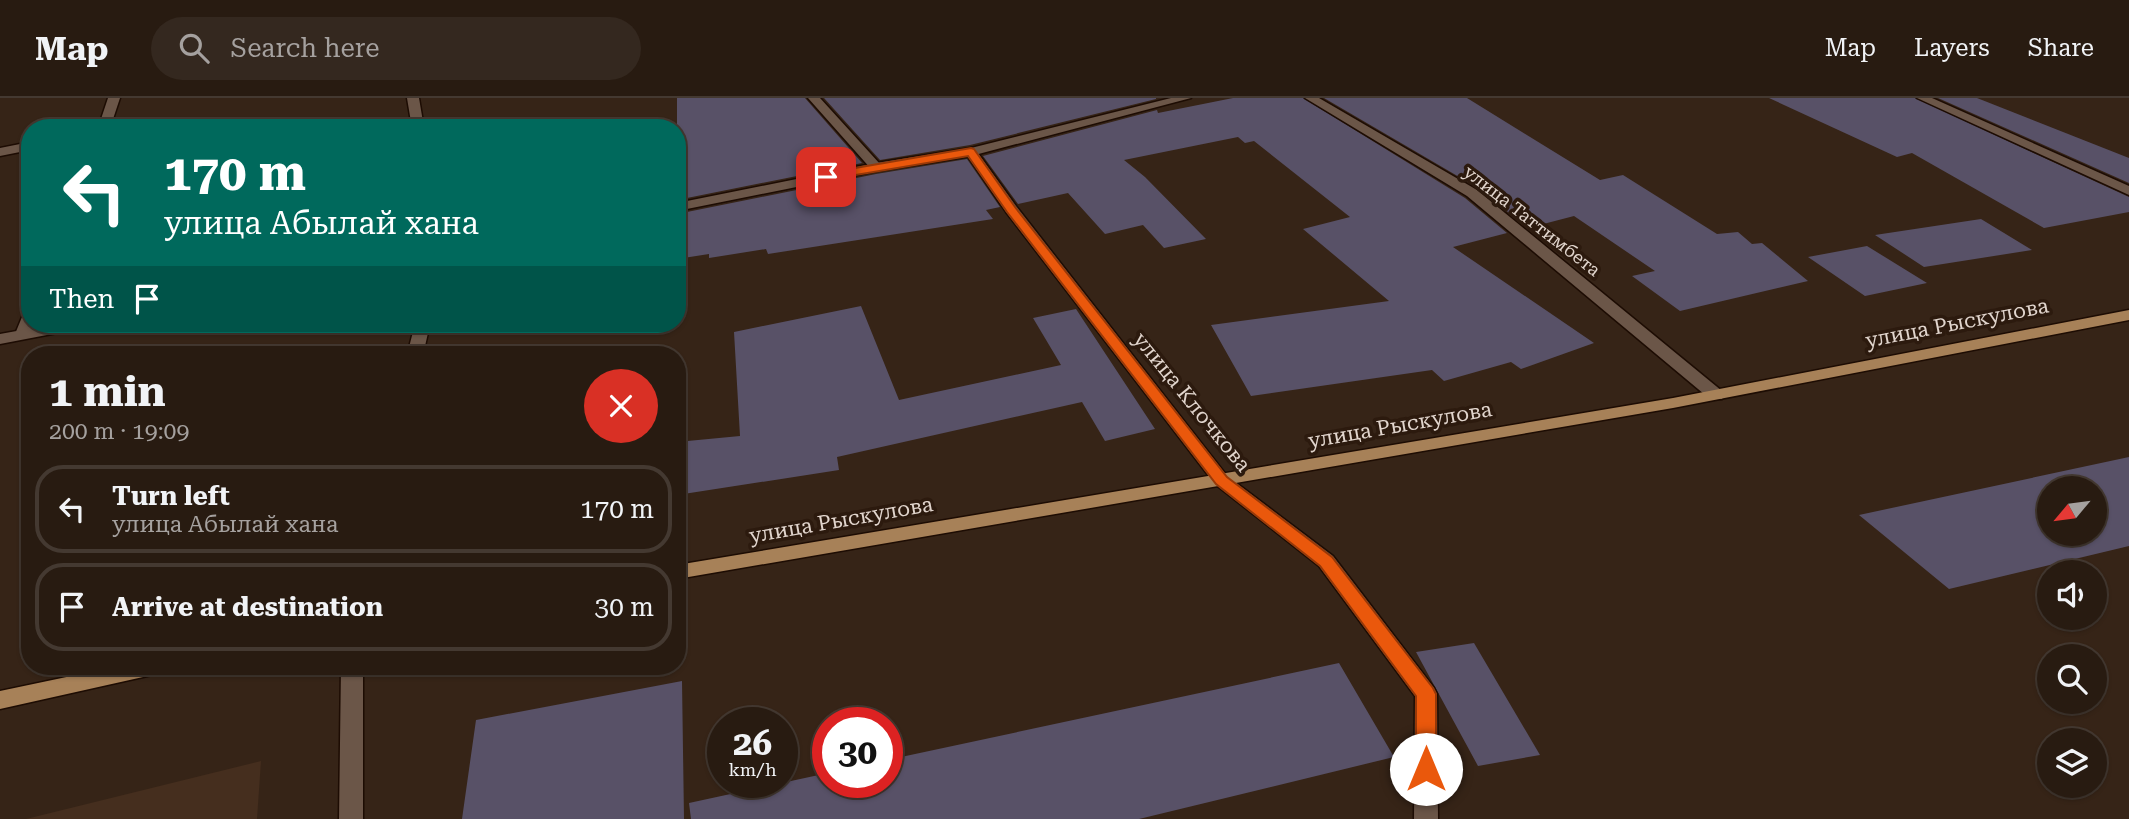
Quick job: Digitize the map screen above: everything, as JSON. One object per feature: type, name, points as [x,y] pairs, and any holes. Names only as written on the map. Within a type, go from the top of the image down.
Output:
[{"type":"main road","name":"улица Рыскулова","points":[[686,570],[1716,395],[2129,315]]},
{"type":"main road","points":[[0,699],[114,675]]},
{"type":"street","points":[[107,119],[114,98]]},
{"type":"street","points":[[413,98],[416,119]]},
{"type":"street","points":[[814,98],[876,167]]},
{"type":"street","points":[[686,205],[876,167],[971,152],[1185,98]]},
{"type":"street","name":"улица Таттимбета","points":[[1311,98],[1472,193],[1716,395]]},
{"type":"street","points":[[1923,98],[2129,191]]},
{"type":"street","points":[[0,152],[21,148]]},
{"type":"street","name":"улица Клочкова","points":[[971,152],[1011,209],[1221,480],[1326,561],[1426,694],[1426,819]]},
{"type":"street","points":[[0,339],[28,333]]},
{"type":"street","points":[[351,819],[352,675]]},
{"type":"shaded area","points":[[261,761],[257,819],[26,819]]},
{"type":"building","points":[[677,98],[805,98],[862,163],[686,198],[686,119],[677,119]]},
{"type":"building","points":[[824,98],[1156,99],[970,145],[880,160]]},
{"type":"building","points":[[1233,98],[1303,98],[1465,198],[1507,233],[1453,247],[1594,343],[1521,369],[1511,362],[1444,381],[1432,370],[1251,396],[1211,325],[1389,301],[1303,229],[1350,217],[1254,141],[1245,143],[1238,137],[1124,160],[1145,177],[1206,239],[1164,248],[1143,225],[1105,234],[1068,193],[1018,204],[983,156],[1157,110],[1158,113]]},
{"type":"building","points":[[1324,98],[1467,98],[1600,180],[1623,175],[1717,234],[1738,232],[1752,244],[1762,243],[1808,281],[1680,311],[1632,276],[1655,271],[1574,216],[1528,228],[1478,188]]},
{"type":"building","points":[[1769,98],[1915,98],[2129,197],[2129,212],[2044,228],[1912,153],[1897,157]]},
{"type":"building","points":[[1938,98],[1977,98],[2129,158],[2129,183]]},
{"type":"building","points":[[967,159],[1000,207],[986,210],[993,219],[768,254],[766,249],[709,258],[709,254],[686,258],[686,212],[876,174]]},
{"type":"building","points":[[1981,219],[2032,250],[1924,267],[1875,235]]},
{"type":"building","points":[[1867,246],[1927,283],[1865,296],[1808,257]]},
{"type":"building","points":[[861,306],[899,400],[1061,365],[1033,318],[1076,309],[1155,429],[1105,441],[1082,402],[837,457],[839,470],[686,494],[686,441],[740,436],[734,332]]},
{"type":"building","points":[[2129,457],[2129,546],[2070,560],[2037,560],[2037,568],[1949,589],[1859,515],[2037,477],[2037,546],[2107,546],[2107,476],[2041,476]]},
{"type":"building","points":[[1474,643],[1540,755],[1478,766],[1416,652]]},
{"type":"building","points":[[1339,663],[1394,757],[1139,819],[691,819],[689,803],[712,798],[798,798],[798,779],[812,776],[812,798],[903,798],[903,757]]},
{"type":"building","points":[[682,681],[684,819],[462,819],[476,720]]},
{"type":"route","points":[[826,177],[971,152],[1011,209],[1221,480],[1326,561],[1426,694],[1426,769]]}]
